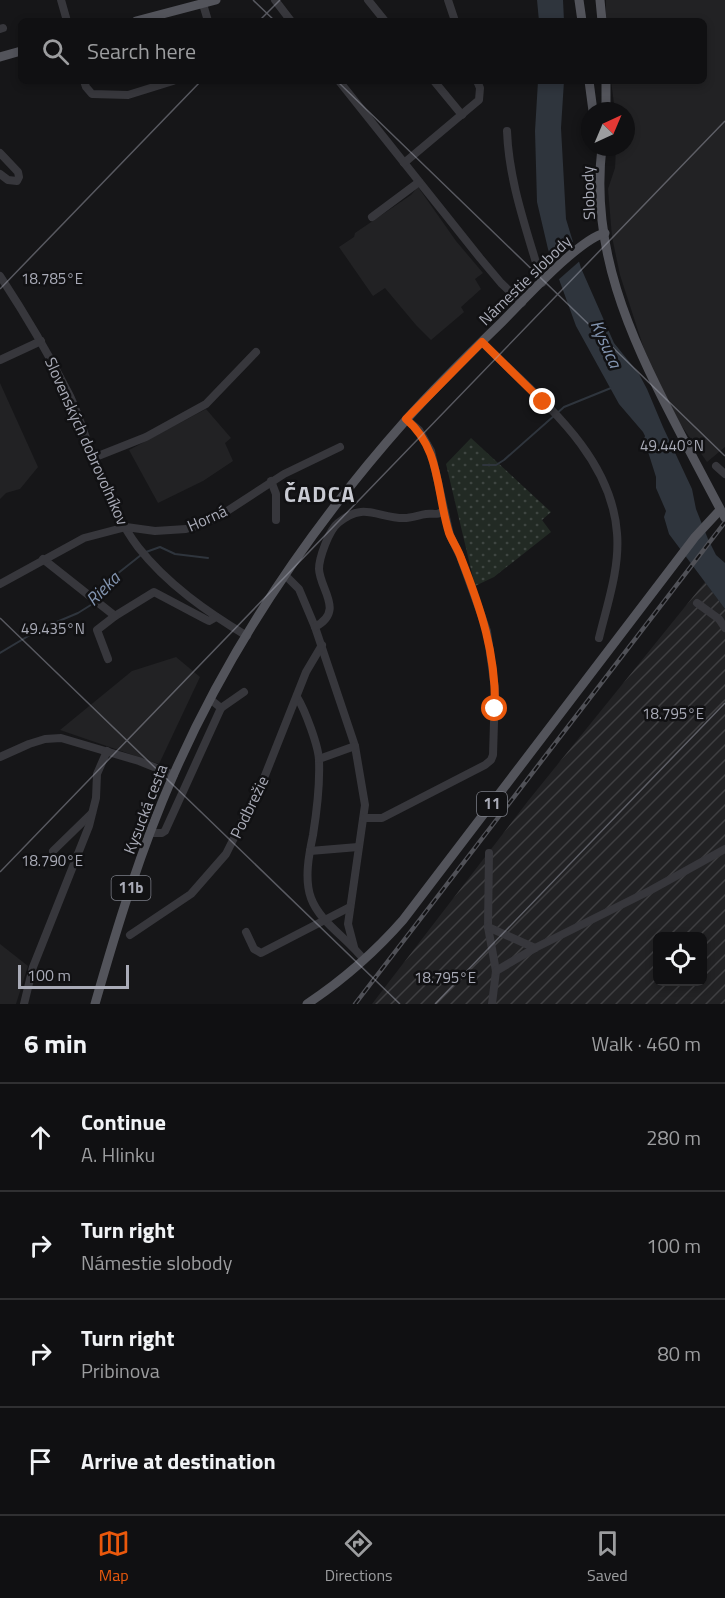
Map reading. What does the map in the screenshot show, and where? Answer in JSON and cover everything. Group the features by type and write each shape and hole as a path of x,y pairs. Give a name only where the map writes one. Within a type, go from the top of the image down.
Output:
{"main road":[{"path":"148,18 216,0"},
{"path":"579,0 582,18"},
{"path":"600,0 602,18"},
{"path":"0,57 18,52"},
{"path":"589,84 592,102"},
{"path":"606,84 606,102"},
{"name":"Slobody","path":"601,156 600,198 605,233"},
{"name":"Námestie slobody","path":"247,636 285,575 339,500 406,419 544,281 588,240 605,233"},
{"name":"11","path":"307,1004 331,988 364,960 409,912 695,537 723,514 645,364 624,315 613,279 605,233"},
{"name":"Kysucká cesta","path":"95,1004 150,833 210,699 247,636"}],"street":[{"path":"62,0 66,18"},
{"path":"275,0 289,18"},
{"path":"368,0 383,18"},
{"path":"448,0 454,18"},
{"path":"203,4 207,18"},
{"path":"85,84 92,94 128,94 163,84"},
{"path":"341,84 480,258 522,303"},
{"path":"436,84 462,116"},
{"path":"404,163 479,100 478,84"},
{"path":"507,131 508,155 525,230 544,281"},
{"path":"0,153 18,172 19,177 17,181 8,180 0,174"},
{"path":"372,217 420,182"},
{"name":"Slovenských dobrovoľníkov","path":"0,276 41,342 70,396 93,458 137,546 181,589 216,617 247,636"},
{"path":"0,360 41,342"},
{"path":"482,342 550,409 583,447 608,491 615,514 617,554 599,638"},
{"path":"93,458 146,437 206,404 256,352"},
{"path":"364,818 382,818 485,765 492,758 494,748 495,689 490,647 481,611 450,535 431,451 419,430 406,419"},
{"name":"Horná","path":"0,584 84,538 126,527 155,531 186,529 218,516 272,481 340,447"},
{"path":"716,466 725,474"},
{"path":"272,481 276,494 276,520"},
{"path":"315,627 324,621 329,611 330,600 319,571 325,544 337,523 364,510 404,518 437,514 444,510"},
{"path":"43,559 115,616"},
{"path":"285,575 299,589 315,627 355,746 364,796 364,818 348,924 354,947"},
{"path":"108,659 97,630 154,592 205,620 209,621 216,617"},
{"path":"697,603 719,618 725,628"},
{"name":"Podbrežie","path":"130,935 191,894 226,854 264,778 306,672 322,645"},
{"path":"150,833 165,831 221,708 244,692"},
{"path":"297,697 303,707 319,759 318,804 307,876 311,898 324,919 354,947 364,960"},
{"path":"210,699 221,708"},
{"path":"0,757 29,744 53,738 69,740 139,760 174,775"},
{"path":"319,759 355,746"},
{"path":"24,1004 33,967 89,826 93,812 97,774 107,751"},
{"path":"53,851 93,812"},
{"path":"310,851 358,847"},
{"path":"496,970 725,849"},
{"path":"489,853 488,927 496,970 492,1004"},
{"path":"246,932 254,949 261,953 350,907"},
{"path":"488,927 535,948"}],"shaded area":[{"path":"606,0 725,0 725,447 707,462 676,418 644,349 620,275 612,237 608,189 615,168 616,156 635,156 635,102 614,102 611,84 707,84 707,18 606,18"},
{"path":"418,187 456,241 483,273 475,279 481,289 461,307 464,312 431,340 385,288 373,296 339,247 354,237 355,233 411,195"},
{"path":"0,383 38,467 20,489 6,493 0,499"},
{"path":"206,409 231,438 225,443 233,461 203,481 158,503 129,450"},
{"path":"471,438 551,512 542,520 551,532 494,577 475,586 446,464"},
{"path":"705,582 725,609 725,1004 372,1004 528,801"},
{"path":"176,657 200,677 159,764 60,730 132,671"},
{"path":"0,944 28,966 16,1004 0,1004"}],"water":[{"path":"537,0 563,0 564,18 539,18"},
{"name":"Kysuca","path":"538,84 564,84 561,128 566,219 581,268 614,343 639,374 647,389 692,489 696,509 708,539 716,555 725,563 725,609 669,534 664,517 666,511 656,488 656,477 645,436 619,404 576,326 548,249 537,202 535,131"}],"pier":[{"path":"576,239 582,259 557,281 550,263"}],"waterway":[{"name":"Rieka","path":"483,465 496,465 504,460 564,407 611,388"},
{"name":"Rieka","path":"146,552 160,547 175,554 208,558"},
{"name":"Rieka","path":"0,653 40,629 78,613 94,603 112,578 141,555"}],"railway":[{"path":"355,1004 725,522"}],"district":[{"name":"ČADCA","path":"320,494"}],"route":[{"path":"495,709 490,647 481,611 450,535 431,451 419,430 406,419 482,342 543,402"}]}
